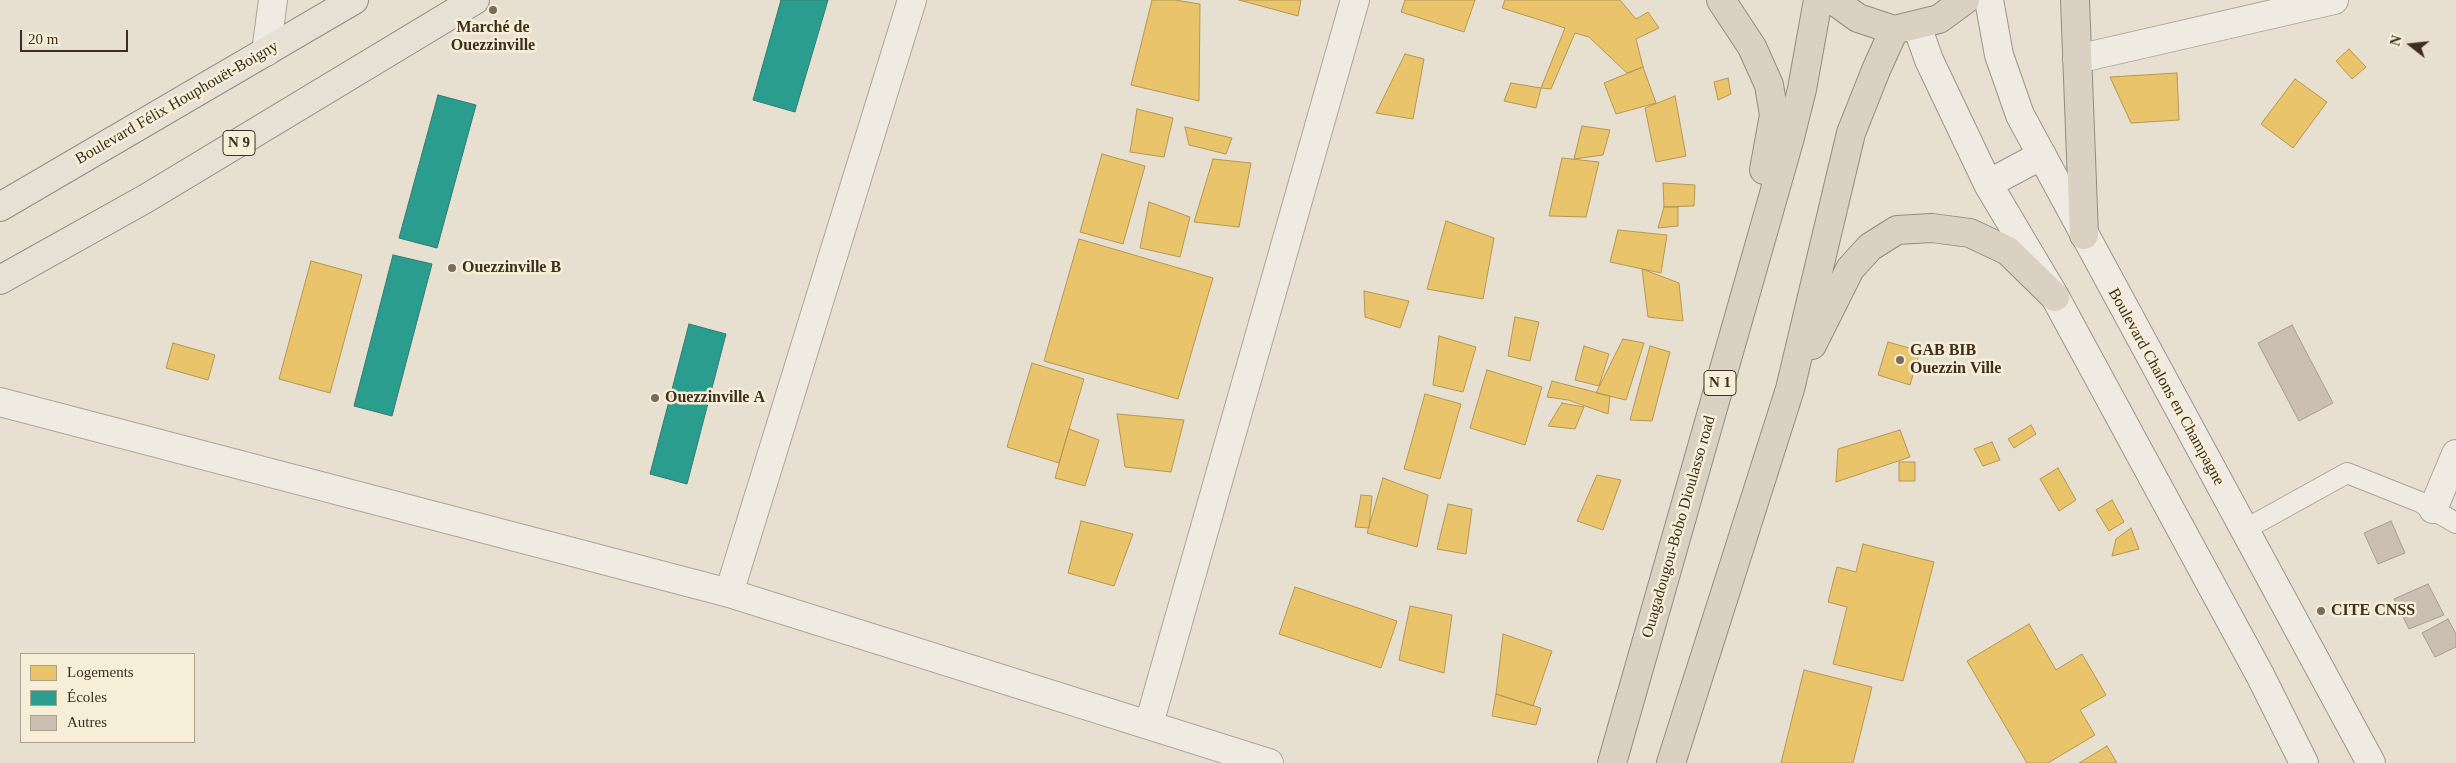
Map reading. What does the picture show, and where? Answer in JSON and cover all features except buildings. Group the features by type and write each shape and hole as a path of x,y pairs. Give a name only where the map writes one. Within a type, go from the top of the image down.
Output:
{"highway":[{"path":"1722,0 1752,47 1769,85 1774,115 1740,311"},
{"name":"Ouagadougou-Bobo Dioulasso road","path":"1612,763 1789,141 1818,0"},
{"path":"1834,0 1858,18 1906,28 1939,19 1965,0"},
{"path":"2075,0 2084,235"},
{"path":"1671,763 1790,389 1851,133 1876,70 1906,28"},
{"path":"1790,389 1850,270 1870,247 1897,230 1932,228 1970,233 2008,252 2054,297"}],"main road":[{"name":"Boulevard Félix Houphouët-Boigny","path":"0,206 354,0"},
{"name":"N 9","path":"0,280 145,199 436,10 475,0"}],"street":[{"path":"266,52 273,0"},
{"path":"729,593 912,0"},
{"path":"1149,724 1355,0"},
{"name":"Boulevard Chalons en Champagne","path":"1989,0 1999,55 2020,115 2371,763"},
{"path":"2077,59 2334,0"},
{"path":"1906,28 1929,60 1988,184 2054,297 2260,675 2304,763"},
{"path":"1988,184 2042,155"},
{"path":"0,402 729,593 1269,763"},
{"path":"2433,509 2456,454"}],"lane":[{"path":"2244,530 2347,473 2420,502 2456,523"}],"place":[{"name":"Marché de Ouezzinville","path":"493,10"},
{"name":"Ouezzinville B","path":"452,268"},
{"name":"GAB BIB Ouezzin Ville","path":"1900,360"},
{"name":"Ouezzinville A","path":"655,398"},
{"name":"CITE CNSS","path":"2321,611"}]}
